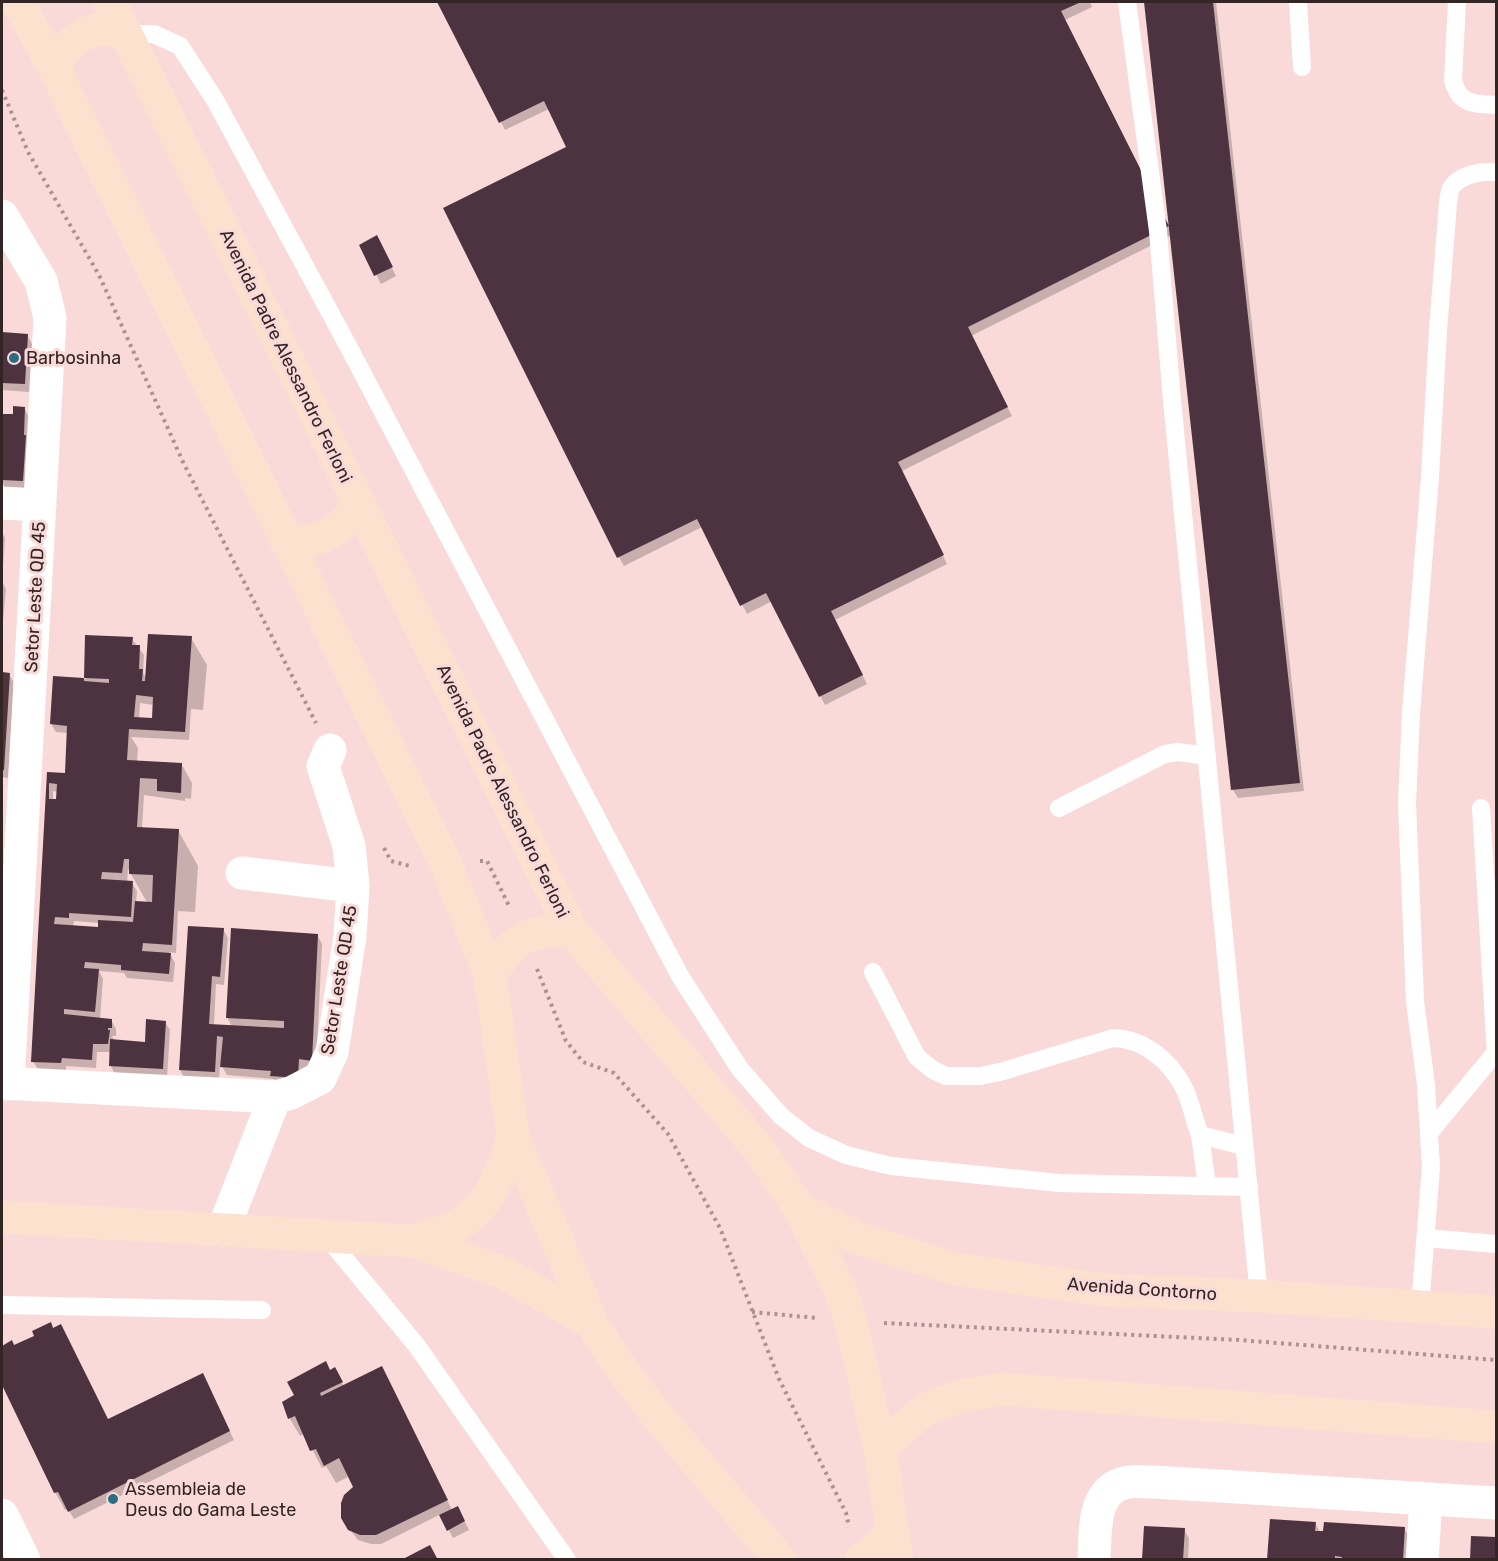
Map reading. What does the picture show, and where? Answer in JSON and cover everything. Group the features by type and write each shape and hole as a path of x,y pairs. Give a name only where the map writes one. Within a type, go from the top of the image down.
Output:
{"main road":[{"path":"18,2 52,66 445,862 490,975 513,1136 592,1323 615,1360 660,1419 780,1560"},
{"path":"52,66 67,45 84,34 103,28 114,29 117,12"},
{"name":"Avenida Padre Alessandro Ferloni","path":"117,12 572,931 758,1148 800,1209 839,1287 851,1322 880,1448 894,1546"},
{"path":"286,541 300,542 319,539 339,529 360,504"},
{"path":"490,975 507,950 524,938 546,930 572,931"},
{"path":"413,1241 458,1225 477,1210 492,1190 504,1167 513,1136"},
{"name":"Avenida Contorno","path":"800,1209 860,1239 955,1269 1103,1290 1258,1296 1497,1312"},
{"path":"2,1217 413,1241 504,1273 592,1323"},
{"path":"880,1448 924,1410 961,1396 1002,1389 1497,1427"},
{"path":"861,1560 875,1549 894,1546"}],"street":[{"name":"Setor Leste QD 45","path":"2,216 41,280 50,318 50,353 5,1084 275,1097 291,1093 320,1078 332,1052 350,936 353,886 349,846 323,766 330,750"},
{"path":"2,503 40,505"},
{"path":"242,873 353,886"},
{"path":"223,1230 275,1097"},
{"path":"1095,1560 1098,1509 1104,1496 1113,1487 1129,1482 1497,1503"},
{"path":"1422,1560 1426,1500"},
{"path":"2,1515 24,1560"}],"lane":[{"path":"1127,2 1158,231 1172,400 1258,1296"},
{"path":"1298,2 1302,67"},
{"path":"1457,2 1453,80 1455,89 1463,99 1477,104 1497,105"},
{"path":"117,12 180,46 215,100 680,976 740,1069 781,1116 808,1138 846,1155 891,1166 1059,1184 1248,1187"},
{"path":"1420,1306 1431,1167 1426,1085 1415,1001 1407,803 1411,713 1430,477 1445,229 1451,189 1469,175 1497,172"},
{"path":"1059,808 1165,754 1178,752 1207,756"},
{"path":"1429,1133 1496,1053 1481,808"},
{"path":"873,972 917,1057 933,1070 946,1076 980,1076 1000,1072 1113,1038 1128,1039 1159,1054 1184,1087 1200,1135 1208,1186"},
{"path":"1200,1135 1244,1146"},
{"path":"326,1236 417,1346 567,1560"},
{"path":"1425,1238 1497,1244"},
{"path":"2,1305 262,1310"}],"path":[{"path":"752,1312 851,1322 1239,1340 1497,1360"}],"building":[{"path":"437,2 1081,2 1061,11 1169,226 968,327 1008,407 898,462 944,555 831,611 863,675 819,697 766,593 740,606 697,519 617,558 443,208 566,147 544,101 499,123"},
{"path":"1144,2 1213,2 1300,783 1231,790"},
{"path":"377,235 393,267 374,276 359,245"},
{"name":"Barbosinha","path":"2,332 28,334 25,384 2,383"},
{"path":"13,406 25,407 23,481 2,480 2,414 13,414"},
{"path":"148,634 192,636 185,732 129,729 127,760 182,763 181,793 157,791 157,779 140,778 137,827 179,829 172,945 143,943 142,951 171,953 169,974 121,970 121,965 85,962 84,968 99,969 95,1012 64,1009 64,1014 112,1019 112,1028 108,1028 110,1030 108,1044 93,1044 92,1060 62,1058 61,1063 31,1062 47,772 65,773 67,726 50,724 53,676 84,678 85,635 133,637 132,645 140,645 139,669 143,669 142,681 145,681","holes":["84,678 109,679 109,683 84,681","136,695 153,697 152,718 134,717","49,783 57,784 56,799 49,799","124,859 129,859 129,874 153,875 152,902 135,901 133,922 98,920 98,927 54,924 55,917 69,918 69,913 131,917 133,881 101,879 102,872 122,873"]},
{"path":"2,672 10,673 4,770 2,770"},
{"path":"188,926 224,928 220,977 212,976 209,1024 284,1028 284,1021 226,1018 231,928 318,934 312,1061 299,1059 298,1078 270,1076 271,1071 220,1067 223,1037 217,1036 215,1072 179,1070"},
{"path":"146,1019 166,1021 163,1069 109,1066 110,1039 145,1042"},
{"path":"51,1322 53,1328 61,1324 108,1419 203,1373 230,1431 68,1512 58,1492 54,1493 2,1385 2,1346 12,1340 14,1345 34,1336 32,1331"},
{"path":"326,1361 330,1370 335,1367 343,1382 320,1393 321,1396 382,1366 448,1500 376,1535 360,1535 348,1530 341,1518 341,1503 344,1495 353,1487 339,1458 324,1466 316,1449 310,1451 295,1416 288,1419 282,1402 294,1395 287,1382"},
{"path":"458,1506 465,1521 447,1531 439,1515"},
{"path":"1270,1519 1316,1522 1315,1531 1323,1531 1324,1522 1405,1527 1403,1560 1342,1560 1342,1557 1335,1556 1335,1560 1267,1560"},
{"path":"1144,1526 1185,1528 1183,1560 1142,1560"},
{"path":"1471,1536 1496,1537 1496,1560 1470,1560"},
{"path":"430,1545 438,1560 401,1560"}],"place":[{"name":"Barbosinha","path":"14,358"},
{"name":"Assembleia de Deus do Gama Leste","path":"113,1499"}]}
